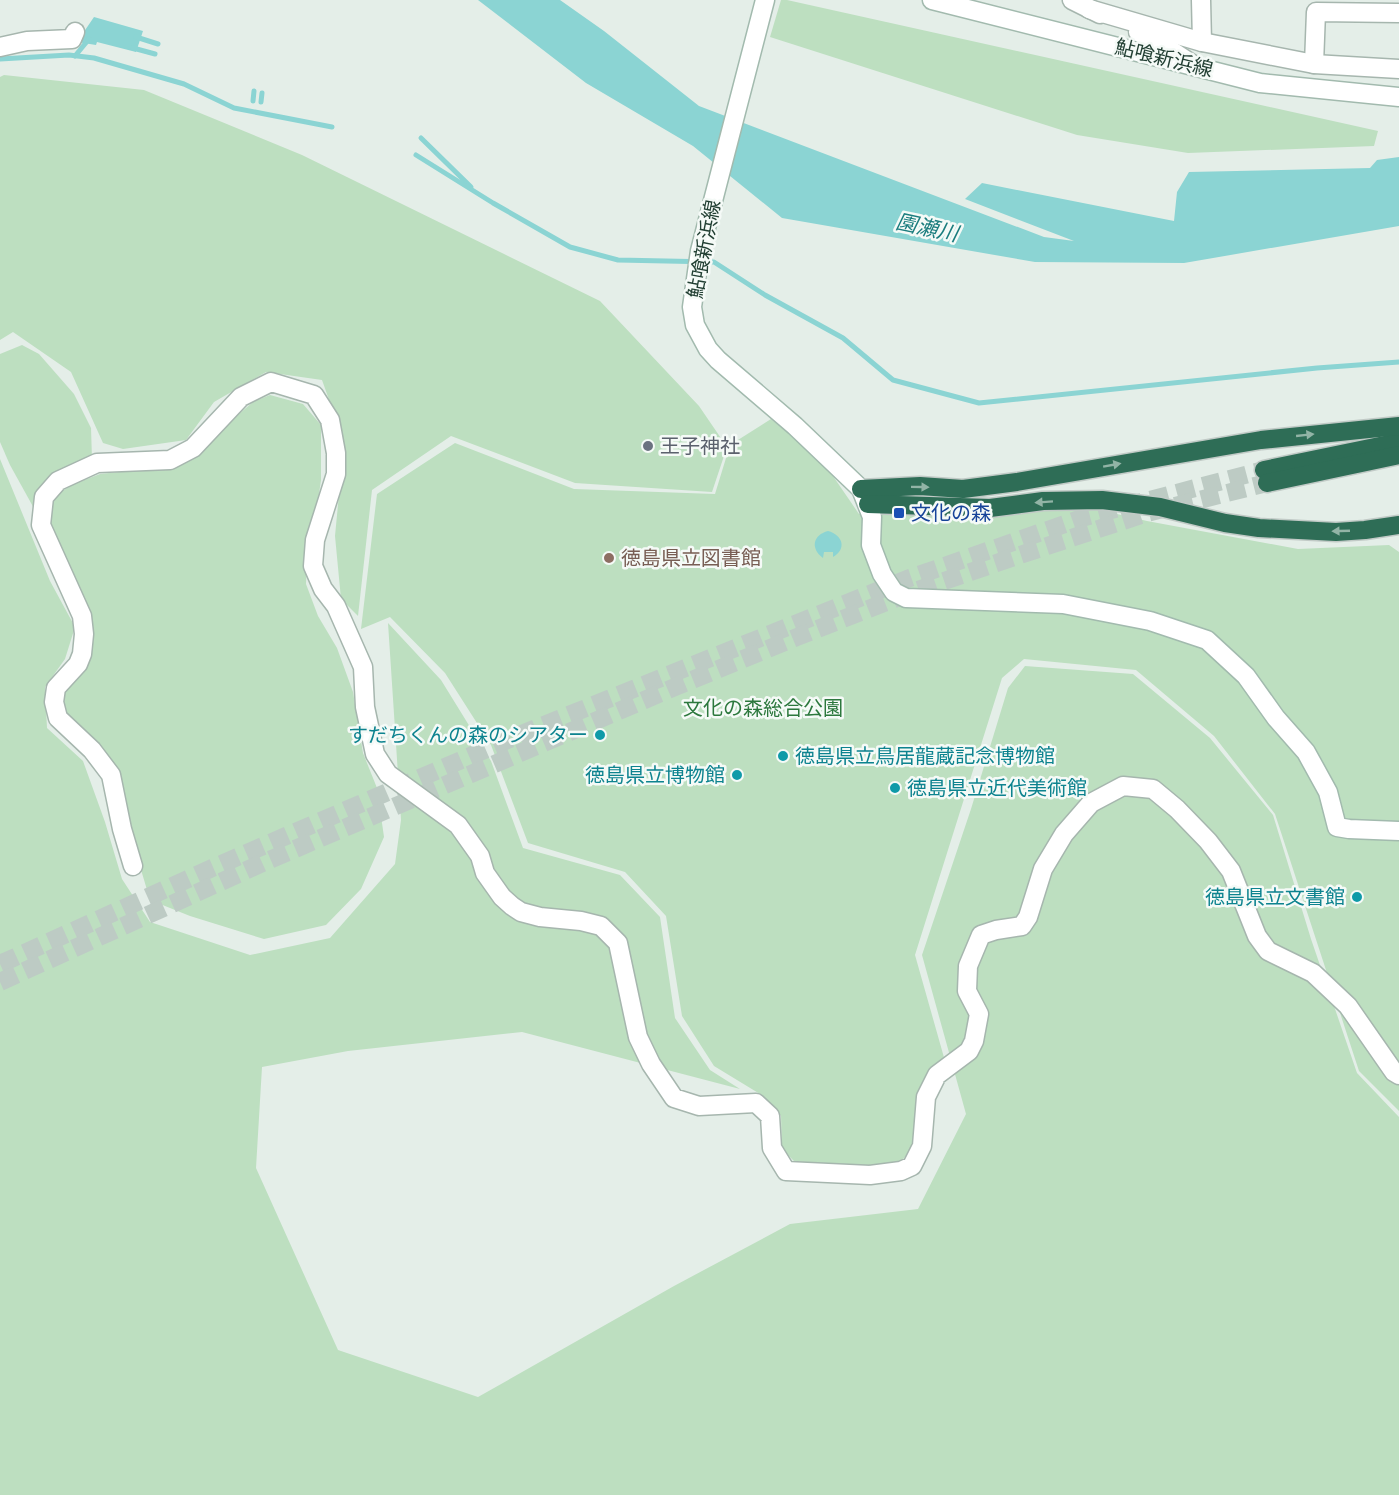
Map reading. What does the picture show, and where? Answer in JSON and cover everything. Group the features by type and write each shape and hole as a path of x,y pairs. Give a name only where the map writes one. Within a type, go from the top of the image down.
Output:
{"highway":[{"path":"864,496 920,486 963,489 1017,482 1261,440 1399,426"},
{"path":"1399,442 1266,477 1399,455"},
{"path":"864,496 990,508 1043,501 1121,501 1160,507 1225,523 1268,529 1336,532 1399,525"}],"street":[{"name":"鮎喰新浜線","path":"765,0 700,251 693,299 695,325 708,349 795,426 864,496"},
{"name":"鮎喰新浜線","path":"932,0 1260,83 1399,97"},
{"path":"1072,0 1157,41 1194,66"},
{"path":"1201,0 1202,42"},
{"path":"1089,9 1202,42 1314,63 1399,69"},
{"path":"1314,63 1316,12 1399,13"},
{"path":"0,47 27,41 72,39 75,32"},
{"path":"133,866 122,829 111,775 92,750 58,718 54,702 56,688 78,664 82,654 84,634 82,616 41,525 44,497 58,481 97,464 170,460 193,448 241,397 271,382 314,395 330,420 336,453 336,474 315,540 313,566 323,589 336,606 363,667 365,707 375,754 388,774 458,825 480,856 485,873 502,897 512,906 521,912 602,926 618,943 638,1037 651,1064 674,1098 699,1106 756,1103 770,1116 772,1148 786,1171 870,1175 902,1171 912,1166 922,1146 926,1097 936,1075 969,1051 974,1041 979,1014 967,991 968,966 981,935 1022,926 1030,911 1043,869 1064,834 1091,803 1123,786 1153,789 1208,841 1231,871 1257,936 1268,951 1313,973 1348,1006 1394,1072 1399,1075"},
{"path":"864,496 872,517 871,545 882,574 894,592 906,598 1063,604 1150,621 1207,640 1246,676 1276,718 1306,752 1328,792 1337,827 1399,831"}],"green space":[{"path":"781,0 1378,131 1374,146 1188,153 1077,135 770,37"},
{"path":"4,75 144,90 302,155 600,301 699,406 727,447 712,492 575,483 451,436 372,490 358,616 341,599 335,536 344,442 322,380 266,372 214,402 186,440 123,449 103,443 71,372 13,332 0,340 0,77"},
{"path":"22,345 39,354 74,394 91,428 92,459 36,512 0,442 0,354"},
{"path":"270,395 303,404 321,425 321,480 307,558 306,584 318,616 337,648 353,692 363,753 377,788 384,837 361,889 326,925 264,939 190,916 150,900 117,774 63,717 60,701 68,683 83,668 92,648 88,610 46,523 52,497 74,484 100,474 177,466 206,448 226,425 253,402"},
{"name":"文化の森総合公園","path":"771,419 824,463 859,514 885,512 1014,513 1087,507 1147,521 1298,549 1389,545 1399,552 1399,1111 1359,1071 1275,814 1214,736 1136,670 1024,659 1002,678 915,955 945,1061 913,1147 900,1163 857,1168 797,1164 782,1149 781,1116 760,1094 714,1066 682,1016 666,916 625,872 528,843 491,745 445,673 390,617 361,629 377,494 455,443 574,489 715,494 730,445"},
{"path":"0,459 50,581 75,627 65,659 45,687 47,728 83,761 122,879 150,922 250,955 330,938 395,864 401,820 388,623 441,680 491,761 523,848 620,875 660,917 675,1018 710,1070 740,1089 522,1032 348,1051 262,1067 256,1168 338,1350 478,1397 674,1286 790,1224 918,1209 966,1114 922,955 971,809 1008,688 1025,666 1133,674 1210,738 1273,815 1311,939 1357,1073 1399,1117 1399,1495 0,1495"}],"water":[{"name":"園瀬川","path":"478,0 560,0 604,31 699,106 1044,237 1074,241 965,199 982,183 1174,221 1177,192 1189,172 1370,168 1377,160 1399,157 1399,226 1184,263 1035,262 782,218 693,146 586,83"},
{"path":"94,17 143,31 136,52 97,42 96,45 77,42"},
{"path":"828,531 840,539 842,546 833,557 833,552 824,552 823,558 816,550 815,542 819,536"}],"waterway":[{"path":"136,37 158,44"},
{"path":"75,56 89,39"},
{"path":"133,48 155,54"},
{"path":"0,59 69,55 94,58 184,84 234,108 332,127"},
{"path":"253,101 254,91"},
{"path":"261,102 262,93"},
{"path":"421,138 471,187"},
{"path":"416,155 570,247 618,260 714,262 765,295 843,338 893,380 979,403 1317,368 1399,362"}],"tunnel":[{"path":"0,964 210,869 519,735 907,579 1085,517 1264,470"},
{"path":"0,982 267,861 797,637 912,592 1147,513 1267,483"}],"place":[{"name":"王子神社","path":"648,446"},
{"name":"文化の森","path":"899,513"},
{"name":"徳島県立図書館","path":"609,558"},
{"name":"すだちくんの森のシアター","path":"600,735"},
{"name":"徳島県立鳥居龍蔵記念博物館","path":"783,756"},
{"name":"徳島県立博物館","path":"737,775"},
{"name":"徳島県立近代美術館","path":"895,788"},
{"name":"徳島県立文書館","path":"1357,897"}]}
